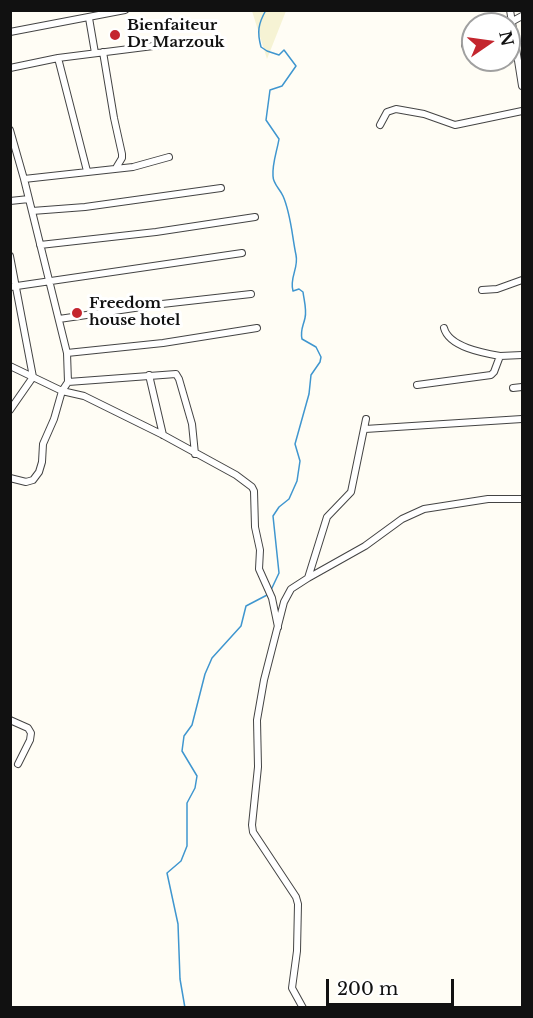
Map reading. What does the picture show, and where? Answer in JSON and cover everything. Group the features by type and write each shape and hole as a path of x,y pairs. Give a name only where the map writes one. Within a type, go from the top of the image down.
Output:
{"street":[{"path":"10,32 125,10"},
{"path":"88,18 95,53"},
{"path":"10,68 57,58 177,43"},
{"path":"103,52 122,154 116,168"},
{"path":"57,58 87,171"},
{"path":"380,125 387,112 396,108 424,114 455,125 522,111"},
{"path":"10,130 67,353 68,382 62,391 54,419 43,444 39,472 33,480 26,482 10,478"},
{"path":"24,179 133,167 169,157"},
{"path":"32,211 85,207 221,188"},
{"path":"10,201 29,199"},
{"path":"40,245 156,232 255,217"},
{"path":"14,287 242,253"},
{"path":"10,256 14,287 33,377 10,410"},
{"path":"482,290 497,289 522,280"},
{"path":"59,319 251,294"},
{"path":"67,353 163,343 257,328"},
{"path":"444,328 448,337 472,350 500,356 522,354"},
{"path":"417,385 491,375 500,356"},
{"path":"10,366 62,391 84,396 164,435 236,475 252,487 255,527 260,550 259,569 272,598 278,627"},
{"path":"68,382 174,373 178,375 192,424 195,454"},
{"path":"149,375 164,435"},
{"path":"513,387 522,387"},
{"path":"308,578 327,517 351,492 366,419"},
{"path":"365,429 522,419"},
{"path":"303,1008 292,988 297,944 298,904 296,897 253,832 252,825 258,766 257,720 264,680 284,602 291,589 365,546 402,519 424,509 489,499 522,499"},
{"path":"10,720 28,728 30,733 30,740 18,764"}],"shaded area":[{"path":"252,11 286,11 267,59"}],"waterway":[{"path":"266,10 259,28 261,47 279,55 284,50 296,66 282,86 270,90 266,120 279,139 273,179 286,203 291,225 297,260 292,286 293,291 299,289 303,292 306,312 302,339 316,347 321,357 311,375 309,394 295,444 300,461 297,481 289,499 273,516 279,573 271,590"},
{"path":"185,1008 180,979 178,924 167,873 181,861 187,846 187,803 195,788 197,776 182,751 184,736 192,725 205,674 212,658 241,626 246,606 269,594"}],"place":[{"name":"Bienfaiteur Dr Marzouk","path":"115,35"},
{"name":"Freedom house hotel","path":"77,313"}]}
